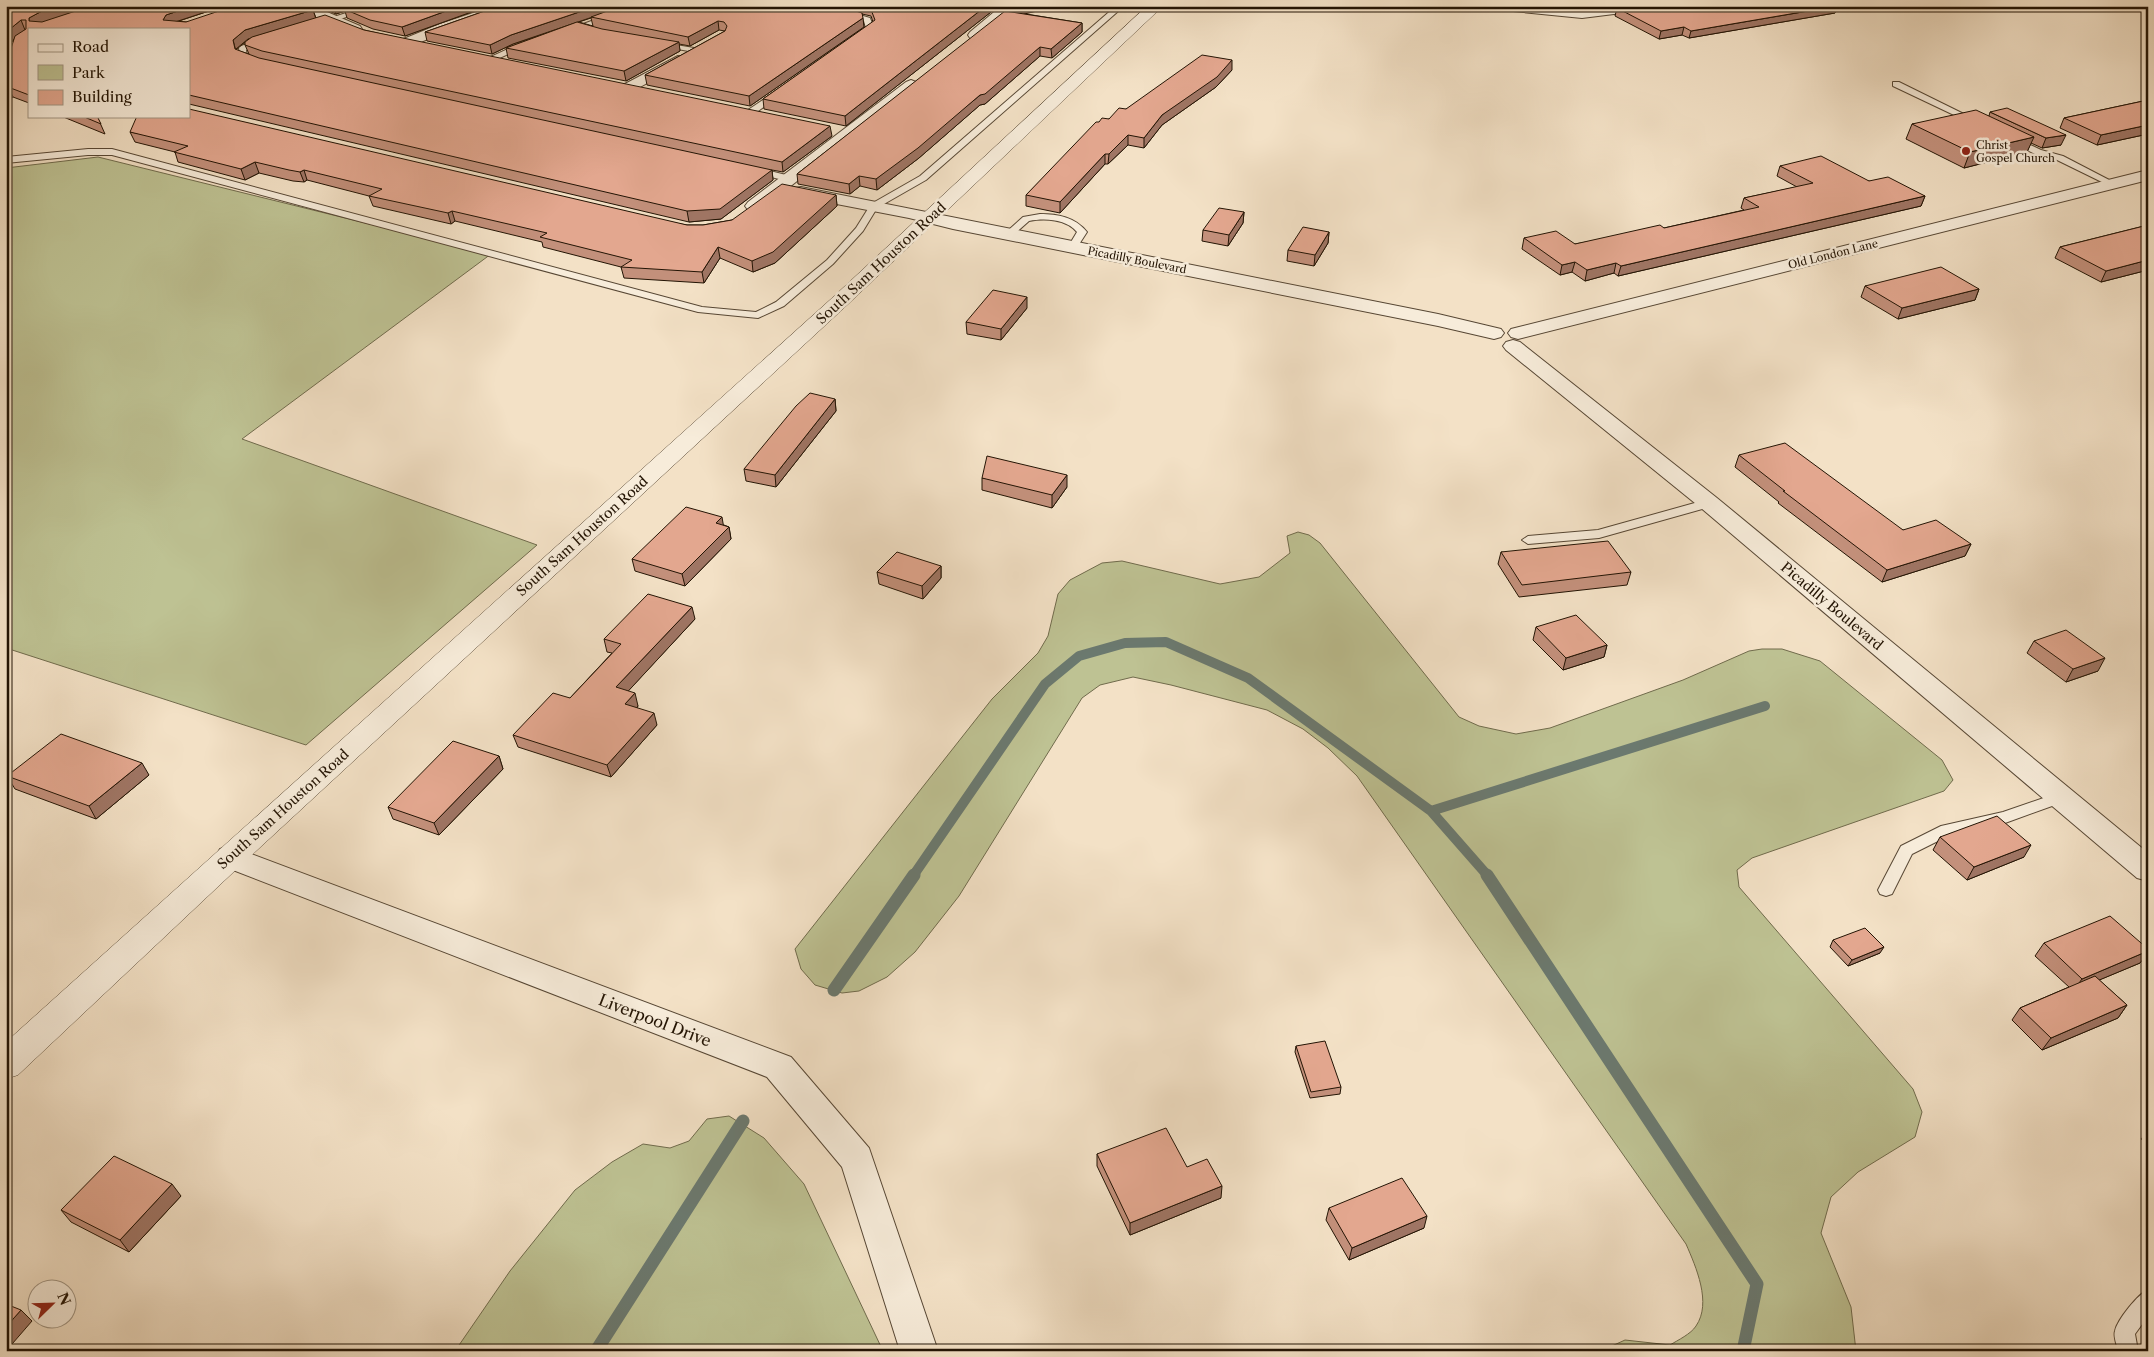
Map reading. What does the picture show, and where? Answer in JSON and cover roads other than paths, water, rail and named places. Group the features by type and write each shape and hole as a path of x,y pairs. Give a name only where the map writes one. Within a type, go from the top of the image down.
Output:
{"street":[{"path":"301,6 367,34"},
{"path":"406,43 445,27 509,6"},
{"name":"South Sam Houston Road","path":"6,1064 230,857 831,310 1156,6"},
{"path":"1503,6 1582,14 1646,6"},
{"path":"962,45 1000,16 1002,13 1000,8"},
{"path":"391,40 434,49"},
{"path":"628,88 711,40"},
{"path":"470,56 516,66"},
{"path":"742,214 786,183 924,74"},
{"path":"610,84 647,92"},
{"path":"732,108 769,116"},
{"path":"831,129 849,132"},
{"name":"Old London Lane","path":"1508,337 2148,175"},
{"name":"Picadilly Boulevard","path":"786,183 928,219 1438,320 1508,337 2148,870"},
{"name":"Liverpool Drive","path":"230,857 779,1068 857,1159 919,1351"}],"lane":[{"path":"314,25 377,6"},
{"path":"563,33 640,6"},
{"path":"821,6 867,20 870,29 848,45"},
{"path":"6,160 88,152 112,152 702,310 758,315 780,304 830,262 860,229 874,206 923,178 1121,6"},
{"path":"579,27 596,32"},
{"path":"263,64 243,57 242,49 252,43 270,38"},
{"path":"488,60 536,42"},
{"path":"648,42 694,50"},
{"path":"1896,84 1985,126"},
{"path":"751,112 783,90"},
{"path":"2003,135 2038,152 2060,158 2111,183"},
{"path":"744,168 786,183"},
{"path":"1528,540 1599,534 1709,503"},
{"path":"1886,890 1906,850 1946,830 2004,817 2061,797"},
{"path":"2128,1351 2124,1332 2148,1299"}],"waterway":[{"path":"913,876 1045,684 1079,656 1125,643 1166,642 1248,678 1431,811"},
{"path":"1431,811 1765,706"},
{"path":"1431,811 1488,876"},
{"path":"834,990 914,875"},
{"path":"1487,875 1757,1284 1743,1351"},
{"path":"596,1351 743,1121"}],"place":[{"name":"Christ Gospel Church","path":"1966,151"}]}
